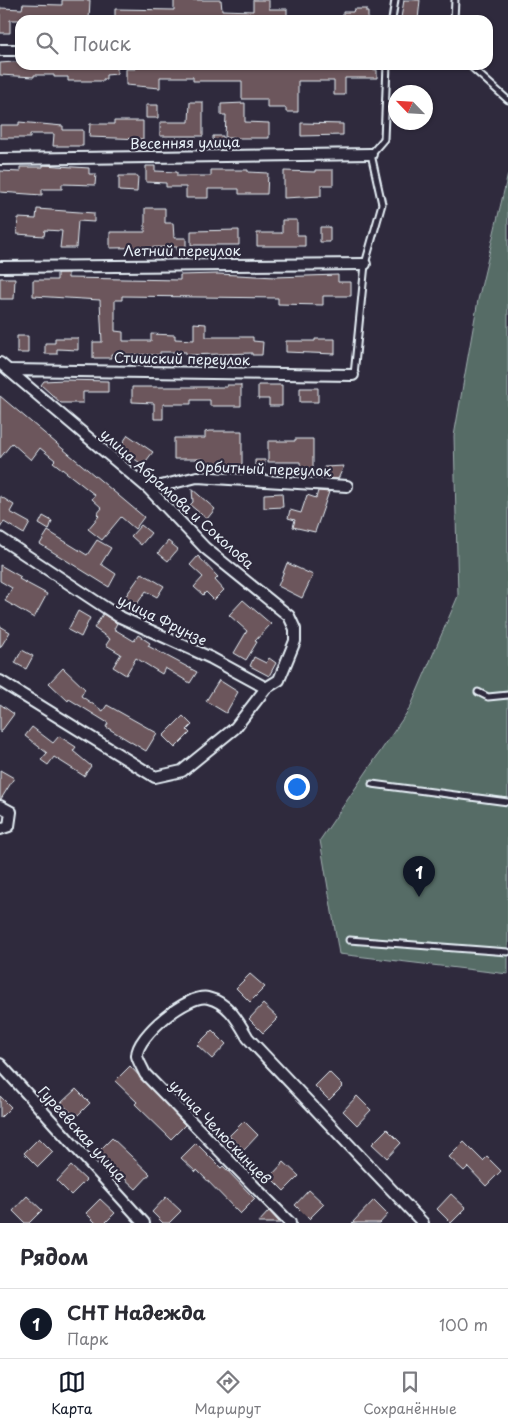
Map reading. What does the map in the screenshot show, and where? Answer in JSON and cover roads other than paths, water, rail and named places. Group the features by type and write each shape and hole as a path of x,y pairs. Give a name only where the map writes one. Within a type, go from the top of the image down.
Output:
{"street":[{"path":"0,50 15,50"},
{"name":"Весенняя улица","path":"0,160 371,154"},
{"name":"Летний переулок","path":"0,267 365,264"},
{"name":"улица Абрамова и Соколова","path":"0,363 149,489 205,548 290,616 295,629 295,641 280,680 266,688"},
{"name":"Стишский переулок","path":"10,370 354,375"},
{"name":"Орбитный переулок","path":"149,489 197,477 347,486"},
{"name":"улица Фрунзе","path":"0,538 118,616 211,658 266,688"},
{"path":"0,681 155,777 182,771 235,728 266,688"},
{"path":"0,806 11,812 10,826 0,829"},
{"name":"улица Челюскинцев","path":"290,1223 144,1074 137,1056 142,1039 167,1016 191,1001 207,998 230,1009 248,1038 423,1223"},
{"name":"Гуреевская улица","path":"0,1064 144,1223"}],"lane":[{"path":"393,15 395,0"},
{"path":"454,15 455,0"},
{"path":"354,375 365,264 382,204 371,154 384,139 387,70"},
{"path":"475,70 508,100"},
{"path":"478,692 488,697 508,695"},
{"path":"372,784 508,802"},
{"path":"349,940 508,952"}],"place":[{"name":"СНТ Надежда","path":"419,897"}]}
